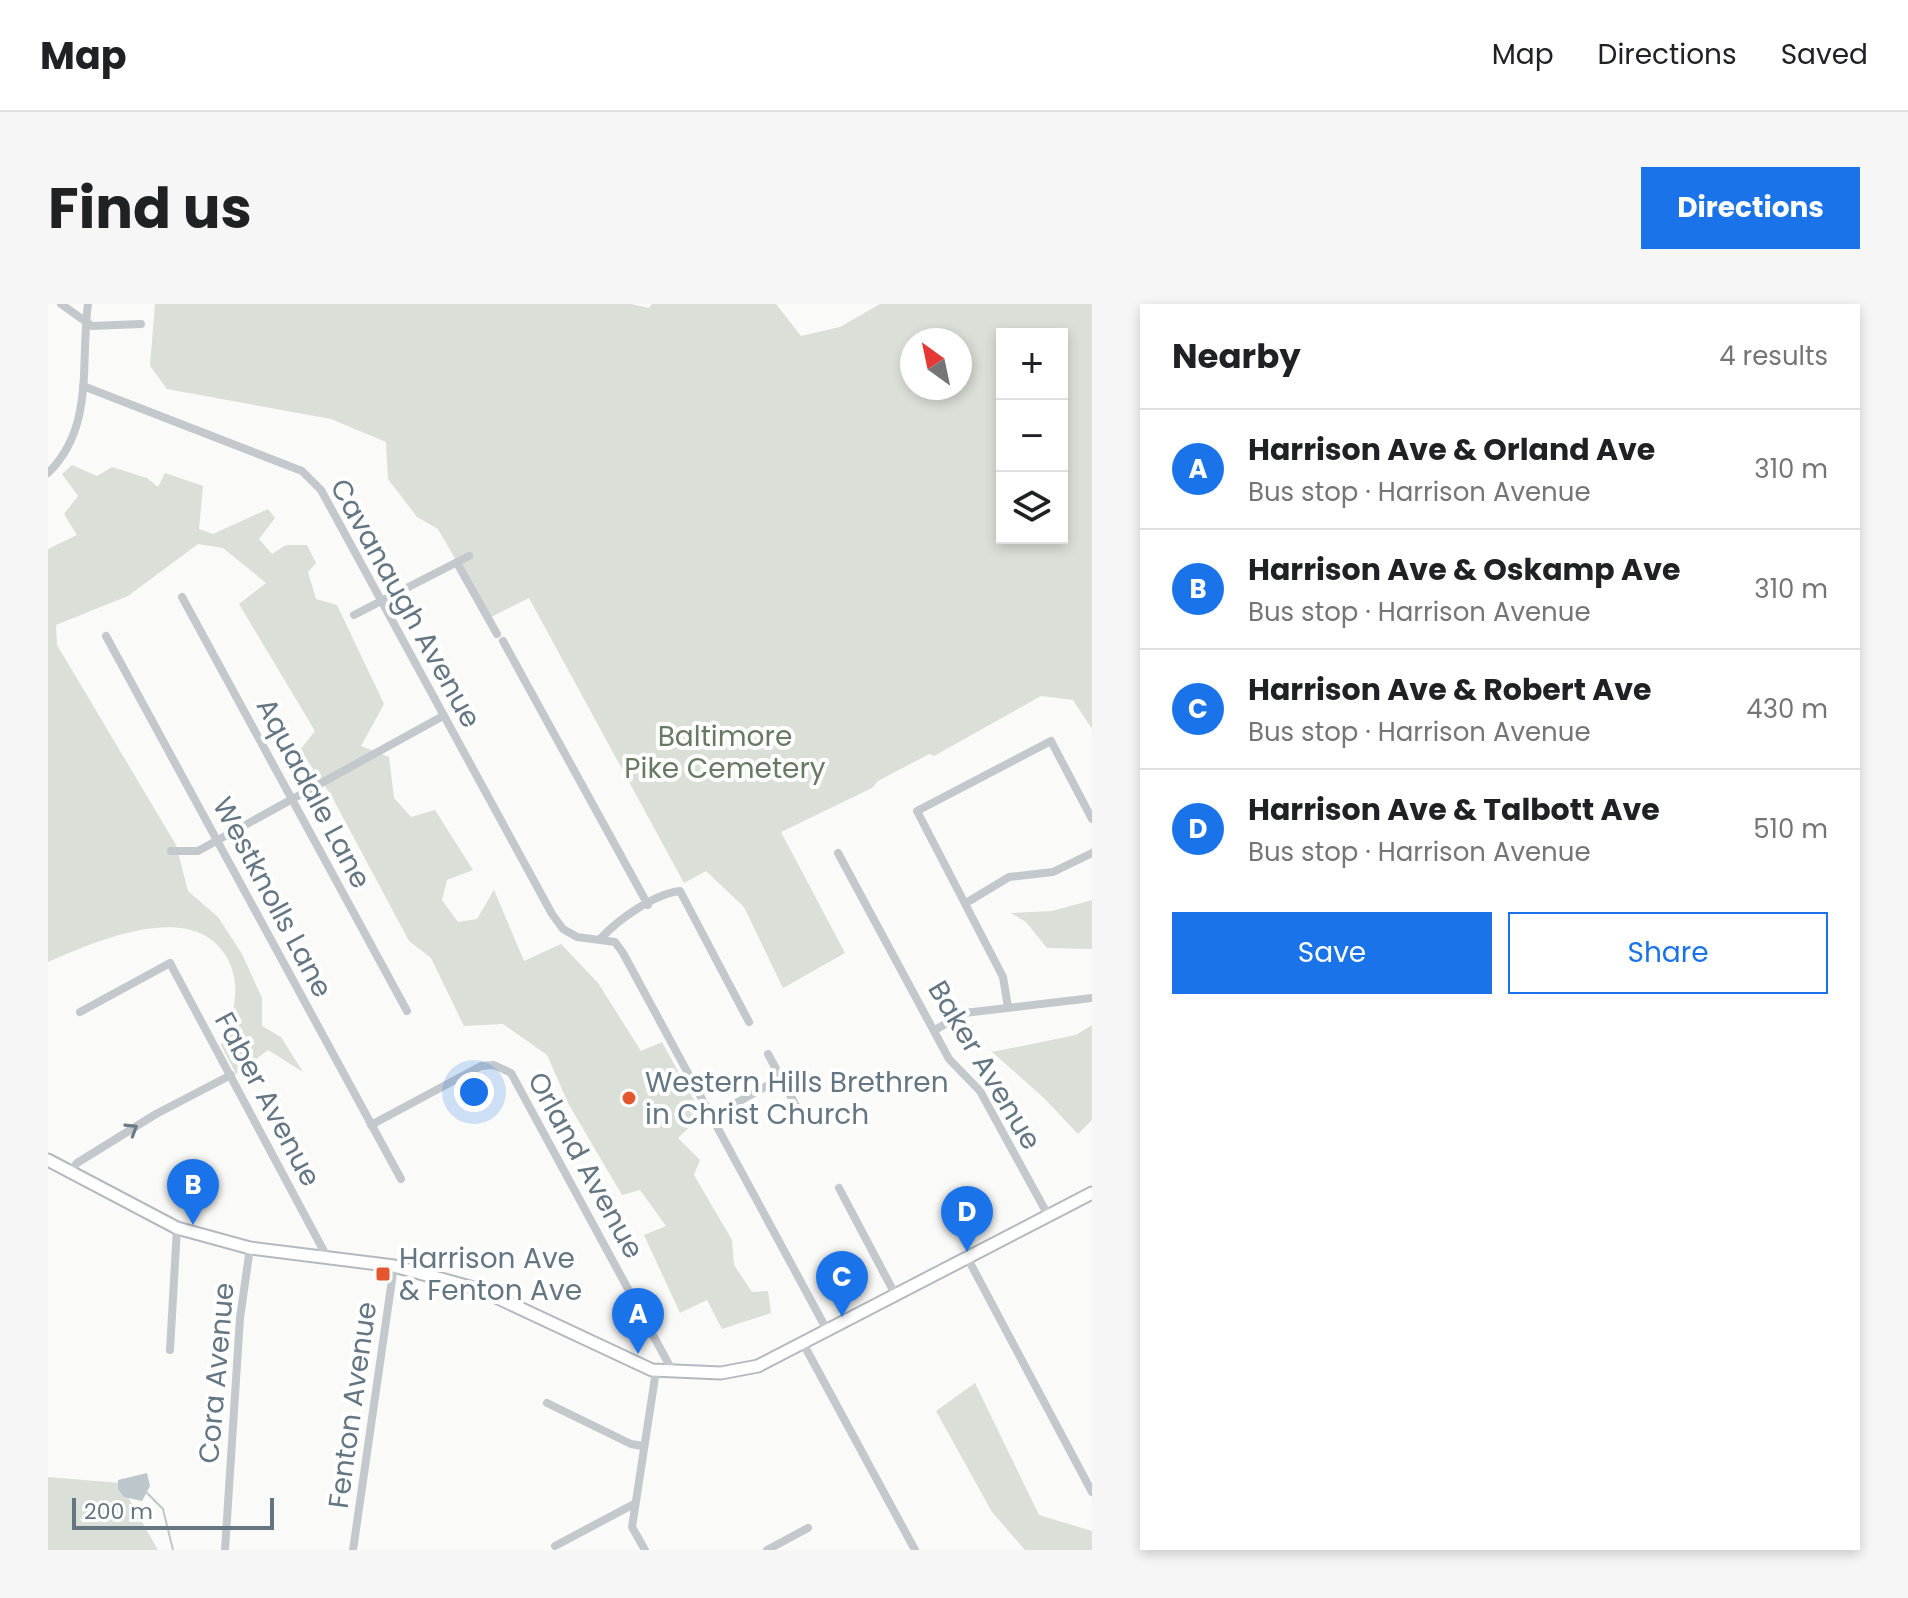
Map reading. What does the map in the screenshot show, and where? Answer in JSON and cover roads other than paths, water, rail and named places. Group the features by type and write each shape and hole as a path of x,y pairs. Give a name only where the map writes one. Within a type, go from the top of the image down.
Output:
{"main road":[{"path":"48,1160 177,1228 250,1248 394,1266 496,1296 656,1371 674,1373 746,1370 804,1345 1091,1195"}],"street":[{"path":"61,304 85,324 97,327 141,324"},
{"path":"48,473 64,455 76,433 83,386 88,304"},
{"name":"Cavanaugh Avenue","path":"83,386 302,471 321,490 557,922 577,937 601,938"},
{"path":"354,615 469,556"},
{"path":"457,563 648,905"},
{"name":"Aquadale Lane","path":"182,597 407,1011"},
{"name":"Westknolls Lane","path":"106,636 401,1179"},
{"path":"171,851 192,853 217,841 443,716"},
{"path":"1008,1007 1003,977 917,811 1051,741 1092,819"},
{"name":"Baker Avenue","path":"838,853 949,1059 980,1091 1049,1217"},
{"path":"966,903 1009,877 1053,872 1092,853"},
{"path":"749,1022 680,891 669,892 612,926 601,938 615,942 623,953 828,1332"},
{"name":"Faber Avenue","path":"80,1012 170,963 327,1257"},
{"path":"935,1030 964,1013 1092,998"},
{"path":"768,1054 802,1117"},
{"name":"Orland Avenue","path":"371,1125 481,1066 500,1066 511,1073 674,1373"},
{"path":"69,1173 77,1163 156,1114 231,1075"},
{"path":"713,1116 781,1078"},
{"path":"839,1188 896,1296"},
{"path":"170,1350 177,1228"},
{"name":"Cora Avenue","path":"225,1550 240,1318 250,1248"},
{"path":"968,1259 1092,1492"},
{"name":"Fenton Avenue","path":"353,1550 394,1266"},
{"path":"804,1345 915,1550"},
{"path":"645,1550 632,1527 656,1371"},
{"path":"547,1403 631,1444 643,1446"},
{"path":"555,1546 634,1504"},
{"path":"767,1550 808,1528"}],"waterway":[{"path":"146,1492 163,1509 173,1550"}],"place":[{"name":"Western Hills Brethren in Christ Church","path":"629,1098"},
{"name":"Harrison Ave & Oskamp Ave","path":"193,1225"},
{"name":"Harrison Ave & Talbott Ave","path":"967,1252"},
{"name":"Harrison Ave & Fenton Ave","path":"383,1274"},
{"name":"Harrison Ave & Robert Ave","path":"842,1317"},
{"name":"Harrison Ave & Orland Ave","path":"638,1354"}],"park label":[{"name":"Baltimore Pike Cemetery","path":"725,752"}]}
